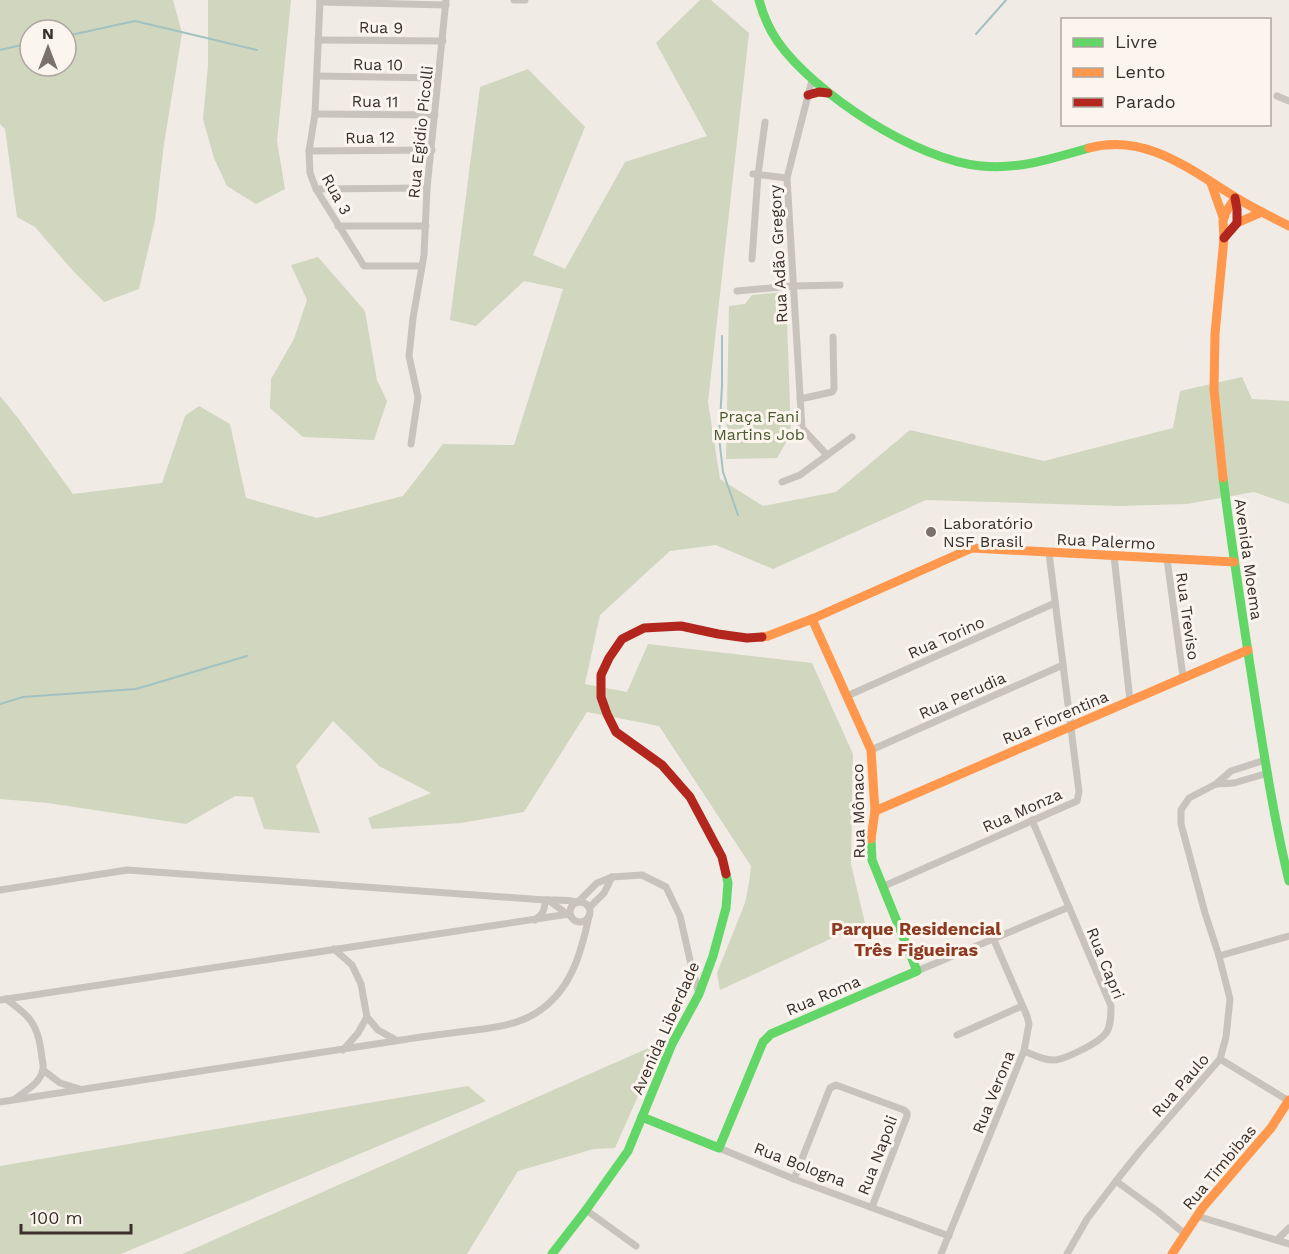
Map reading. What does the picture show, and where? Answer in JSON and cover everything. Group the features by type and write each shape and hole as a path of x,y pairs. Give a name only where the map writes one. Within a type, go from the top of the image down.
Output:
{"main road":[{"path":"759,0 765,20 776,40 812,80 886,131 909,144 943,158 971,165 1000,167 1030,165 1094,147 1120,143 1145,148 1175,160 1235,198 1289,226"},
{"path":"808,95 819,92 830,94"},
{"name":"Avenida Moema","path":"1211,182 1223,217 1224,238 1215,334 1214,388 1222,477 1265,760 1285,852 1289,882"},
{"path":"1223,217 1235,198"},
{"path":"1235,198 1237,224"},
{"path":"1224,238 1237,224 1262,212"},
{"name":"Rua Palermo","path":"812,619 972,548 1234,562"},
{"name":"Rua Mônaco","path":"812,619 871,750 875,811 871,839 872,860 916,971"},
{"name":"Avenida Liberdade","path":"552,1254 628,1151 672,1044 699,994 713,956 726,908 728,883 722,857 690,797 662,765 616,732 601,697 602,675 609,658 622,639 645,628 681,626 747,638 768,636 812,619"},
{"name":"Rua Fiorentina","path":"875,811 1248,650"},
{"name":"Rua Roma","path":"720,1148 765,1038 916,971"},
{"name":"Rua Timbibas","path":"1172,1254 1203,1207 1288,1105"},
{"name":"Rua Bologna","path":"642,1117 720,1148"}],"street":[{"path":"514,0 525,0"},
{"path":"320,1 446,2"},
{"name":"Rua 3","path":"320,1 315,114 309,151 310,173 316,189 364,266 421,266"},
{"name":"Rua Egidio Picolli","path":"411,444 418,397 409,356 424,255 427,188 446,2"},
{"name":"Rua 9","path":"318,39 443,41"},
{"name":"Rua 10","path":"317,76 438,78"},
{"name":"Rua Adão Gregory","path":"812,80 787,178 802,428 827,456"},
{"path":"1277,96 1289,101"},
{"name":"Rua 11","path":"315,114 435,116"},
{"path":"752,259 755,175 765,122"},
{"name":"Rua 12","path":"309,151 432,150"},
{"path":"755,175 787,178"},
{"path":"316,189 427,188"},
{"path":"338,226 426,226"},
{"path":"738,291 840,285"},
{"path":"800,399 832,392 834,389 833,337"},
{"path":"782,482 801,475 852,437"},
{"name":"Rua Monza","path":"882,887 1077,801 1079,797 1049,553"},
{"path":"1114,556 1130,701"},
{"name":"Rua Treviso","path":"1167,559 1183,677"},
{"name":"Rua Torino","path":"847,696 1055,603"},
{"name":"Rua Perudia","path":"871,750 1063,665"},
{"name":"Rua Paulo","path":"1067,1254 1087,1219 1116,1181 1220,1059 1226,1037 1230,999 1181,824 1181,810 1189,798 1216,784 1231,771 1265,760"},
{"name":"Rua Paulo","path":"1216,784 1234,783 1268,773"},
{"name":"Rua Capri","path":"1024,1051 1042,1059 1055,1060 1084,1049 1096,1041 1106,1033 1111,1019 1111,1006 1032,820"},
{"path":"0,890 127,870 570,900 585,902 590,907"},
{"path":"570,915 574,904 597,883 612,877 642,875 666,887 680,916 699,994"},
{"path":"0,1102 516,1023 537,1012 557,995 572,973 583,944 590,907 604,893 612,877"},
{"path":"547,900 579,922 585,921 590,916"},
{"path":"536,920 543,913 547,900"},
{"name":"Rua Roma","path":"916,971 1069,907"},
{"path":"3,999 570,915"},
{"path":"579,922 583,944"},
{"path":"1219,956 1289,936"},
{"name":"Rua Verona","path":"941,1254 1024,1051 1029,1024 993,938"},
{"path":"334,950 352,965 361,984 367,1017 378,1030 396,1040"},
{"path":"3,999 23,1012 33,1023 39,1039 43,1070 34,1084 14,1100"},
{"path":"957,1035 1022,1006"},
{"path":"343,1050 358,1033 367,1017"},
{"path":"1220,1059 1288,1105"},
{"path":"43,1070 60,1083 83,1089"},
{"name":"Rua Napoli","path":"794,1179 830,1088 837,1085 904,1110 908,1116 872,1207"},
{"name":"Rua Bologna","path":"720,1148 794,1179 949,1236"},
{"path":"1116,1181 1185,1234"},
{"path":"586,1210 636,1246"},
{"path":"1197,1216 1289,1245"},
{"path":"1276,1240 1289,1228"}],"green space":[{"path":"0,0 173,0 182,33 164,144 155,220 139,289 104,302 35,227 17,217 5,129 0,124"},
{"path":"208,0 291,0 277,141 285,189 256,204 227,186 214,158 203,119 208,66"},
{"path":"700,0 711,0 749,33 708,402 720,479 763,506 836,492 910,430 1044,461 1173,428 1180,391 1242,377 1252,399 1289,401 1289,504 1254,492 1187,504 1119,506 926,500 773,569 716,545 670,551 600,615 585,684 627,692 648,644 812,663 853,754 851,864 865,923 720,990 717,973 745,903 751,866 659,726 587,712 524,812 461,823 372,829 368,818 431,793 379,766 333,721 296,766 320,833 264,829 253,797 235,796 186,824 48,803 0,799 0,396 73,494 162,483 185,416 199,406 230,424 246,498 317,518 403,496 443,444 514,445 563,289 524,281 476,326 450,320 480,87 528,69 585,127 533,255 565,269 625,162 707,136 656,43"},
{"path":"318,257 365,311 377,380 387,401 374,440 303,437 270,408 271,379 294,339 307,300 291,265"},
{"name":"Praça Fani Martins Job","path":"786,292 791,434 777,458 726,459 729,306 745,304 752,295"},
{"path":"662,1042 615,1148 594,1149 518,1171 467,1254 182,1254"},
{"path":"468,1086 486,1101 121,1254 0,1254 0,1166"}],"waterway":[{"path":"976,34 1006,0"},
{"path":"78,33 135,21 257,50"},
{"path":"0,50 18,46"},
{"path":"722,336 719,437 723,472 738,515"},
{"path":"0,704 23,697 136,689 247,656"}],"traffic: fast":[{"path":"759,0 772,32 795,62 841,103 898,138 955,161 995,167 1036,162 1089,148"},
{"path":"1223,478 1262,739 1289,881"},
{"path":"642,1117 719,1148 763,1042 771,1034 917,971 872,860 871,839"},
{"path":"552,1254 628,1151 672,1044 699,994 713,956 726,908 728,883 726,874"}],"traffic: slow":[{"path":"1089,148 1128,145 1165,156 1199,174 1246,204 1289,226"},
{"path":"1211,183 1223,217"},
{"path":"1223,478 1214,389 1215,334 1224,238 1223,221 1235,198"},
{"path":"1237,223 1262,212"},
{"path":"762,637 812,619 972,548 1234,562"},
{"path":"812,619 871,750 875,811 871,839"},
{"path":"875,811 1248,650"},
{"path":"1172,1254 1203,1207 1271,1128 1289,1100"}],"traffic: jam":[{"path":"808,95 819,92 828,93"},
{"path":"1224,238 1237,223 1235,198"},
{"path":"726,874 722,857 690,797 662,765 616,732 601,697 601,675 622,639 644,628 681,626 747,638 762,637"}],"place":[{"name":"Laboratório NSF Brasil","path":"931,532"}],"district":[{"name":"Parque Residencial Três Figueiras","path":"916,939"}]}
